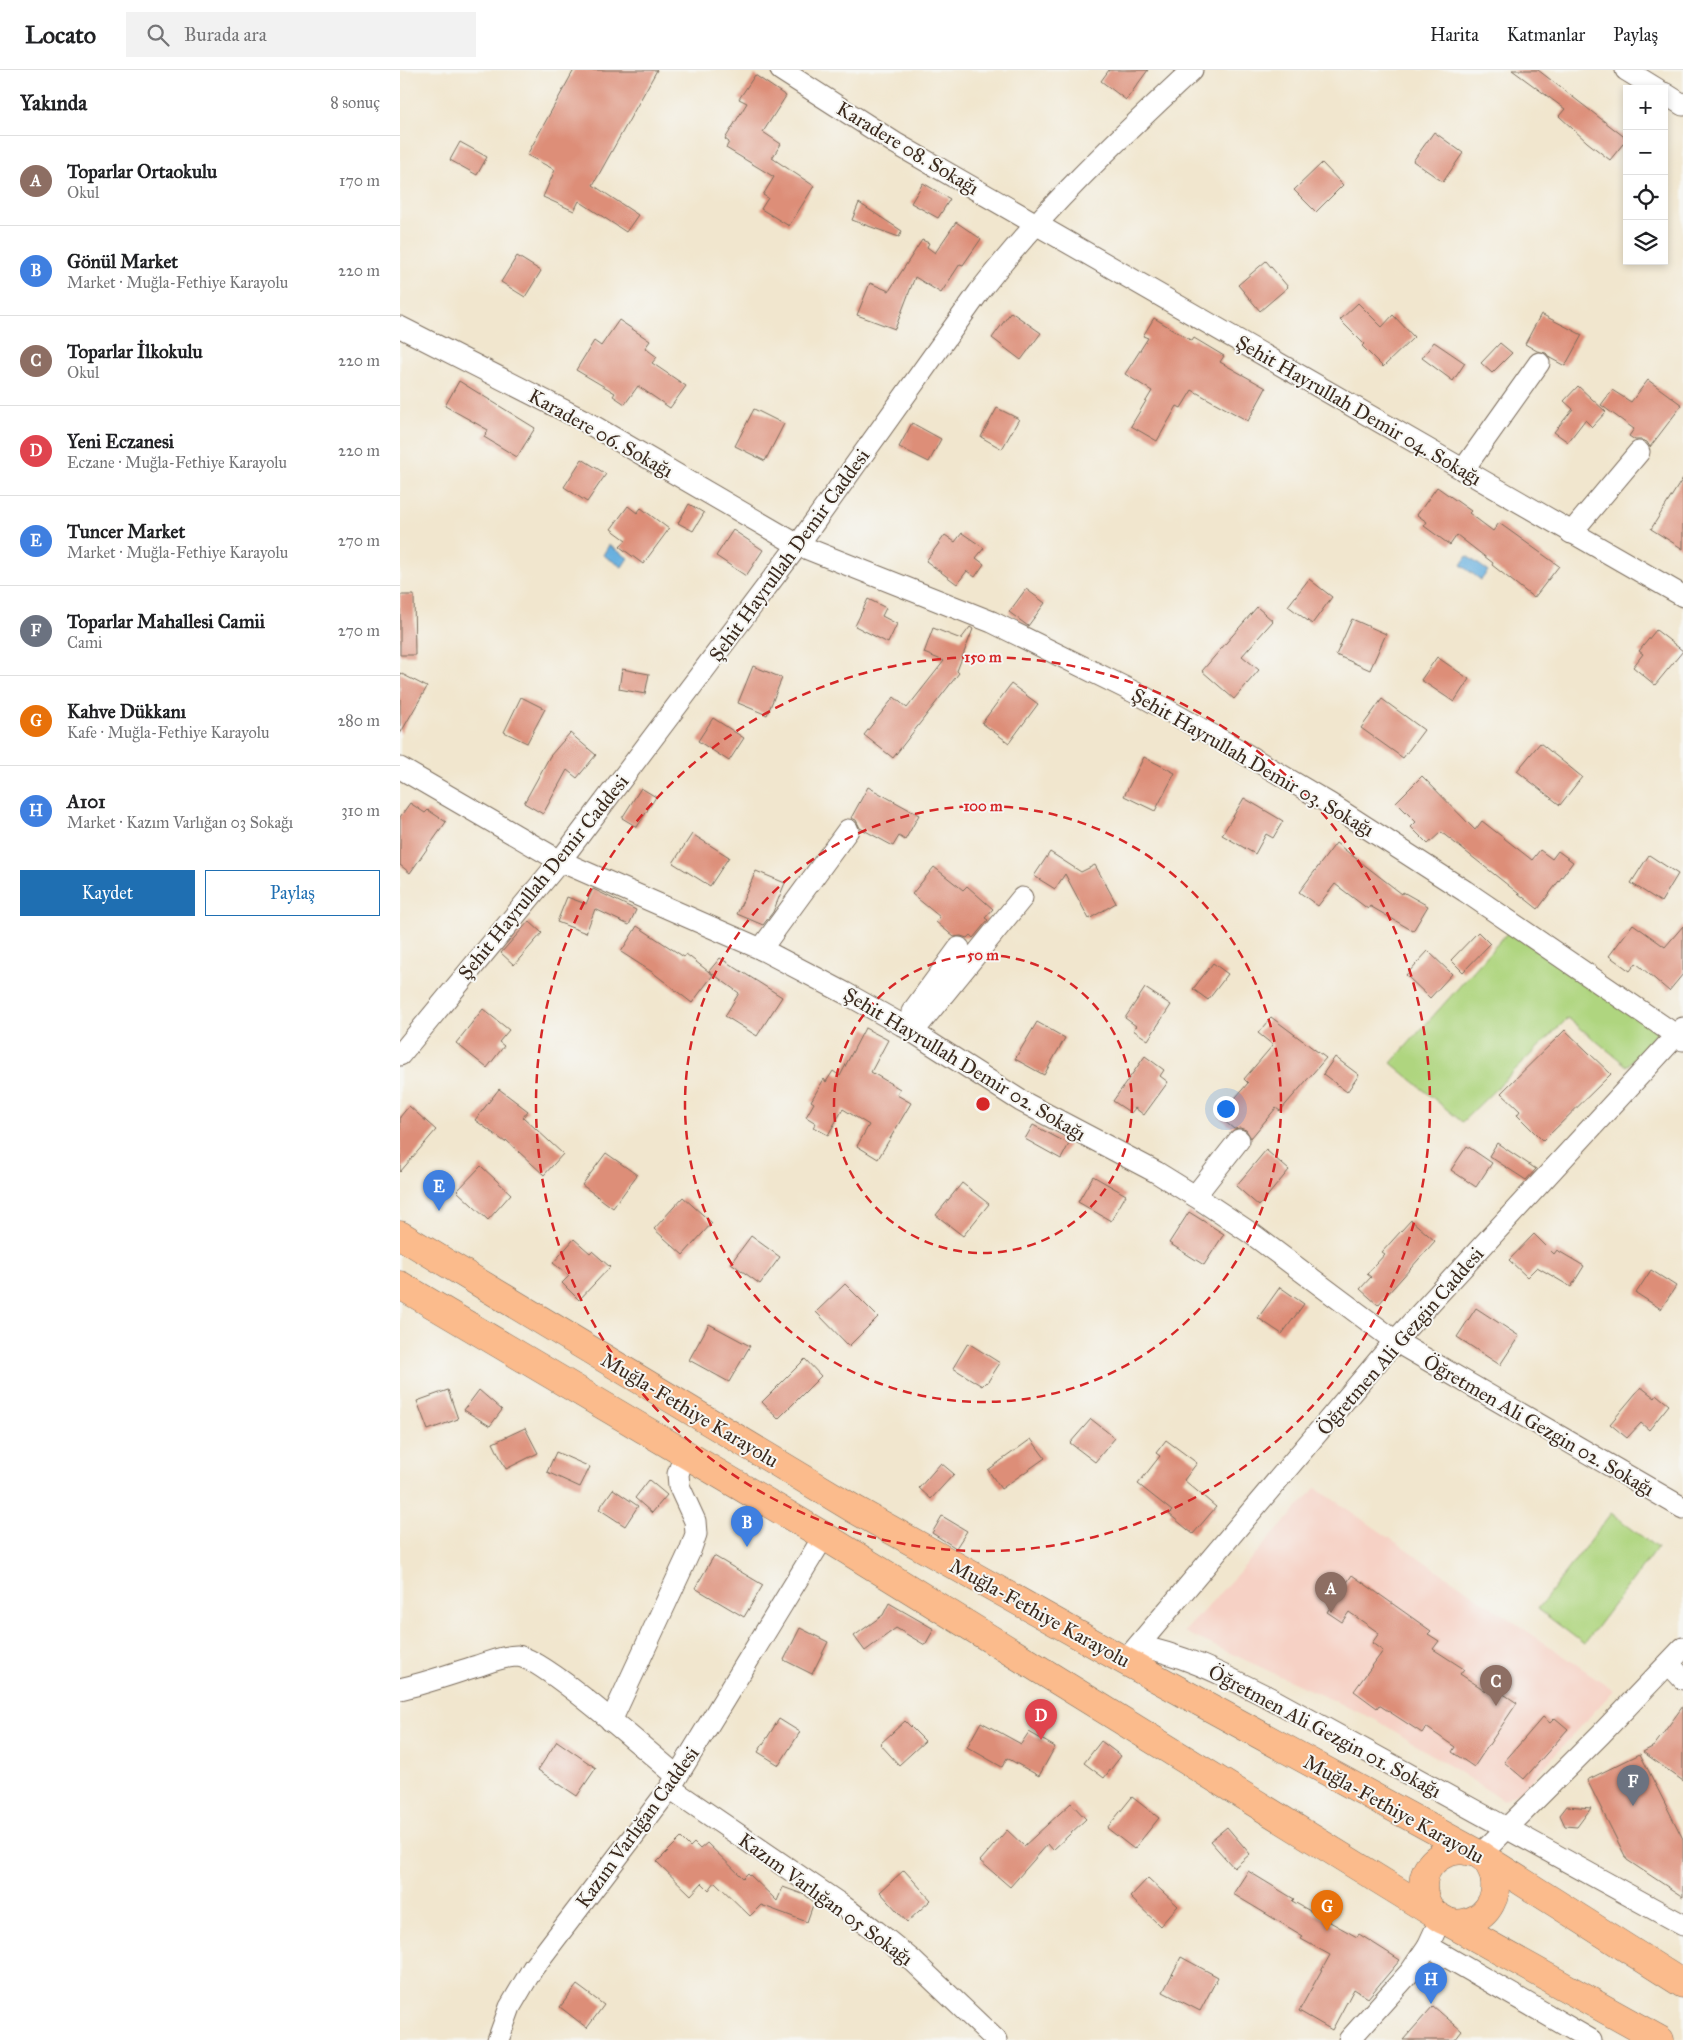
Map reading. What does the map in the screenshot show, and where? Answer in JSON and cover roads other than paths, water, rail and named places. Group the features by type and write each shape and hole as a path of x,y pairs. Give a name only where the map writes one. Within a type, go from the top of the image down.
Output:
{"highway":[{"name":"Muğla-Fethiye Karayolu","path":"400,1235 854,1509 1132,1654 1480,1855 1683,1984"},
{"name":"Muğla-Fethiye Karayolu","path":"400,1285 824,1536 1441,1918 1660,2040"},
{"path":"1462,1850 1480,1855 1491,1869 1495,1880 1495,1892 1492,1903 1485,1912 1475,1919 1464,1923 1452,1922 1441,1918 1431,1910 1425,1900 1422,1888 1424,1876 1430,1865 1438,1856 1450,1851 1462,1850"}],"street":[{"name":"Karadere 08. Sokağı","path":"781,70 896,143 1036,224"},
{"name":"Şehit Hayrullah Demir Caddesi","path":"400,1054 560,861 798,546 979,292 1036,224 1140,119 1192,70"},
{"path":"1626,70 1650,85"},
{"path":"1668,96 1683,105"},
{"name":"Şehit Hayrullah Demir 04. Sokağı","path":"1036,224 1683,596"},
{"name":"Karadere 06. Sokağı","path":"400,327 583,420 798,546"},
{"path":"1463,470 1539,363"},
{"path":"1572,532 1639,452"},
{"name":"Şehit Hayrullah Demir 03. Sokağı","path":"798,546 992,622 1142,696 1237,748 1330,804 1681,1034"},
{"name":"Şehit Hayrullah Demir 02. Sokağı","path":"400,768 560,861 761,949 845,993 908,1029 1021,1101 1156,1172 1195,1196 1252,1234 1395,1341"},
{"path":"761,949 848,830"},
{"path":"908,1029 1022,898"},
{"path":"908,1029 959,948"},
{"name":"Öğretmen Ali Gezgin Caddesi","path":"1132,1654 1395,1341 1681,1034"},
{"path":"1195,1196 1239,1140"},
{"name":"Öğretmen Ali Gezgin 02. Sokağı","path":"1395,1341 1683,1508"},
{"path":"611,1721 690,1551 696,1534 695,1522 679,1486 678,1474 685,1454"},
{"name":"Kazım Varlığan Caddesi","path":"498,2040 510,2007 533,1968 673,1782 824,1536"},
{"name":"Öğretmen Ali Gezgin 01. Sokağı","path":"1132,1654 1166,1651 1221,1674 1270,1698 1683,1925"},
{"name":"Kazım Varlığan 05 Sokağı","path":"400,1689 516,1656 528,1658 543,1666 611,1721 673,1782 843,1906 913,1961 996,2040"},
{"path":"1480,1855 1678,1664"},
{"path":"1349,2040 1385,2002 1428,1946 1441,1918"},
{"path":"1428,1946 1591,2040"}],"water":[{"path":"609,545 628,558 622,567 603,555"},
{"path":"1467,556 1488,571 1481,580 1461,565"}],"place":[{"name":"Tuncer Market","path":"439,1211"},
{"name":"Gönül Market","path":"747,1547"},
{"name":"Toparlar Ortaokulu","path":"1331,1613"},
{"name":"Toparlar İlkokulu","path":"1496,1706"},
{"name":"Yeni Eczanesi","path":"1041,1740"},
{"name":"Toparlar Mahallesi Camii","path":"1633,1806"},
{"name":"Kahve Dükkanı","path":"1327,1931"},
{"name":"A101","path":"1431,2004"}]}
